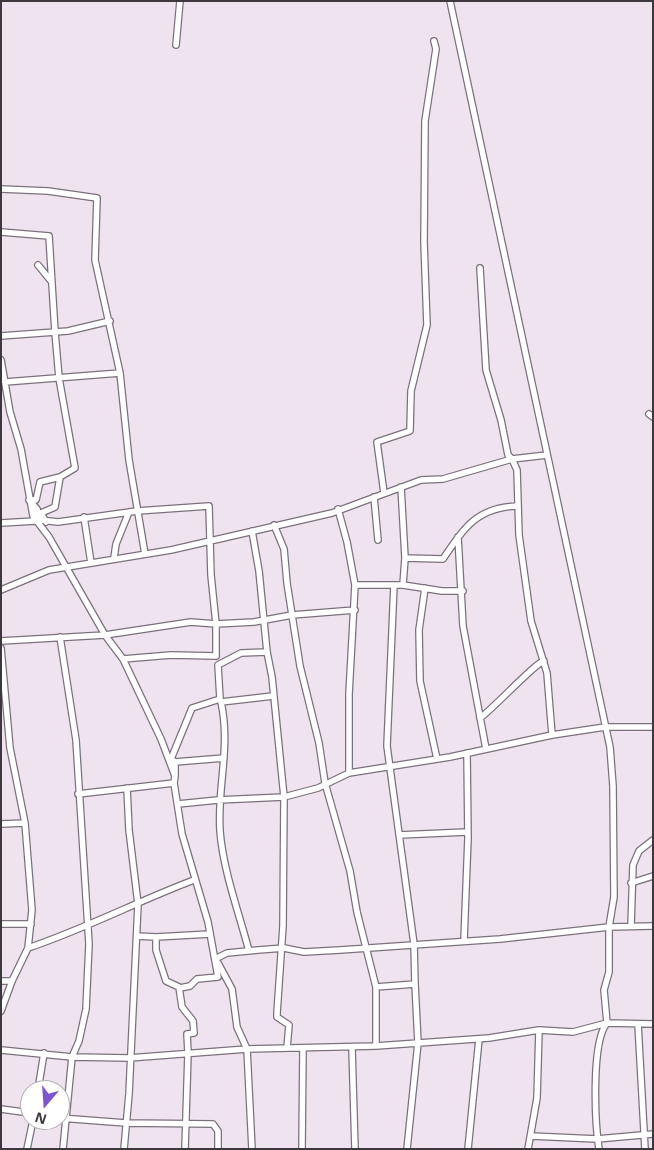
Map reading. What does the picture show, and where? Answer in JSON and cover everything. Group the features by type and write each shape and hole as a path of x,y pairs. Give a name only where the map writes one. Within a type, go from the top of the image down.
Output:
{"street":[{"path":"176,45 180,1"},
{"path":"450,1 610,747 613,786 614,897 609,927 610,972 604,990 607,1023 602,1029 600,1037 596,1071 597,1139 599,1149"},
{"path":"384,493 377,442 410,431 412,391 427,325 424,242 425,121 436,49 434,40"},
{"path":"1,188 48,191 97,198 95,260 120,373 137,511 145,554"},
{"path":"1,232 49,236 59,378 75,468 60,477 40,482 36,500 29,500"},
{"path":"38,265 52,282"},
{"path":"480,268 486,370 502,420 508,456 512,459 516,470 519,535 531,622 544,662 552,735"},
{"path":"1,336 68,331 110,321"},
{"path":"1,360 4,386 21,449 29,500 35,521 49,537 105,635 123,659 161,739 175,776"},
{"path":"4,386 59,378 120,373"},
{"path":"1,590 49,570 145,554 332,513 338,509 421,480 443,478 512,459 547,456"},
{"path":"46,522 41,513 55,507 60,477"},
{"path":"401,487 405,558 402,585"},
{"path":"374,497 378,540"},
{"path":"29,500 37,509 40,520 46,522 58,522 84,516 208,506 211,574 216,624 216,656 171,655 123,659"},
{"path":"405,558 442,559 465,526 498,506 518,506"},
{"path":"338,509 347,542 354,585 355,610 349,694 349,773"},
{"path":"114,558 116,544 128,512"},
{"path":"84,516 91,563"},
{"path":"1,524 35,521"},
{"path":"274,525 284,550 300,666 319,743 325,783 350,871 365,947 376,986 376,1046"},
{"path":"252,531 265,621 267,652 272,677 284,797 283,917 276,1013 277,1017 289,1025 287,1048"},
{"path":"458,536 463,591 463,626 486,749"},
{"path":"354,585 402,585 442,591 463,591"},
{"path":"394,585 386,730 389,766 414,944 418,1043 407,1149"},
{"path":"425,588 419,630 420,681 437,759"},
{"path":"1,641 105,635 191,622 216,624 265,621 292,615 355,610"},
{"path":"60,637 76,740 89,944 86,1008 80,1041 72,1058 69,1080"},
{"path":"1,648 10,748 26,823 31,924 28,948 12,981 1,1011"},
{"path":"218,665 241,654 267,652"},
{"path":"480,718 506,696 537,664 544,662"},
{"path":"218,665 226,723 220,831 224,854 249,951"},
{"path":"156,936 156,950 166,981 180,988 190,986 197,979 218,977 210,934 182,834 174,783 175,762 171,759 192,708 220,699 218,665"},
{"path":"222,702 273,696"},
{"path":"178,804 284,797 318,788 349,773 437,759 552,735 605,728 653,727"},
{"path":"464,940 467,753"},
{"path":"175,762 224,758"},
{"path":"78,794 174,783"},
{"path":"124,1149 138,904 129,830 127,788"},
{"path":"1,824 26,823"},
{"path":"399,835 467,832"},
{"path":"631,926 631,883 635,856 653,840"},
{"path":"631,883 653,876"},
{"path":"28,948 88,926 105,916 194,880"},
{"path":"1,924 31,924"},
{"path":"215,959 227,953 249,951 280,949 304,952 537,936 609,927 653,926"},
{"path":"137,936 210,934"},
{"path":"215,959 232,989 237,1027 247,1048 252,1149"},
{"path":"1,981 12,981"},
{"path":"376,986 416,984"},
{"path":"180,988 182,1007 193,1021 194,1033 187,1034 185,1149"},
{"path":"1,1050 44,1053 72,1058 129,1058 247,1048 352,1048 479,1039 539,1030 573,1032 607,1023 653,1024"},
{"path":"638,1024 645,1149"},
{"path":"528,1149 537,1098 539,1030"},
{"path":"468,1149 479,1039"},
{"path":"302,1149 303,1048"},
{"path":"352,1048 355,1149"},
{"path":"40,1080 44,1053"},
{"path":"1,1109 20,1112"},
{"path":"70,1118 213,1124 218,1131 218,1149"},
{"path":"27,1149 30,1130"},
{"path":"63,1130 63,1149"},
{"path":"531,1136 597,1139 653,1134"}]}
